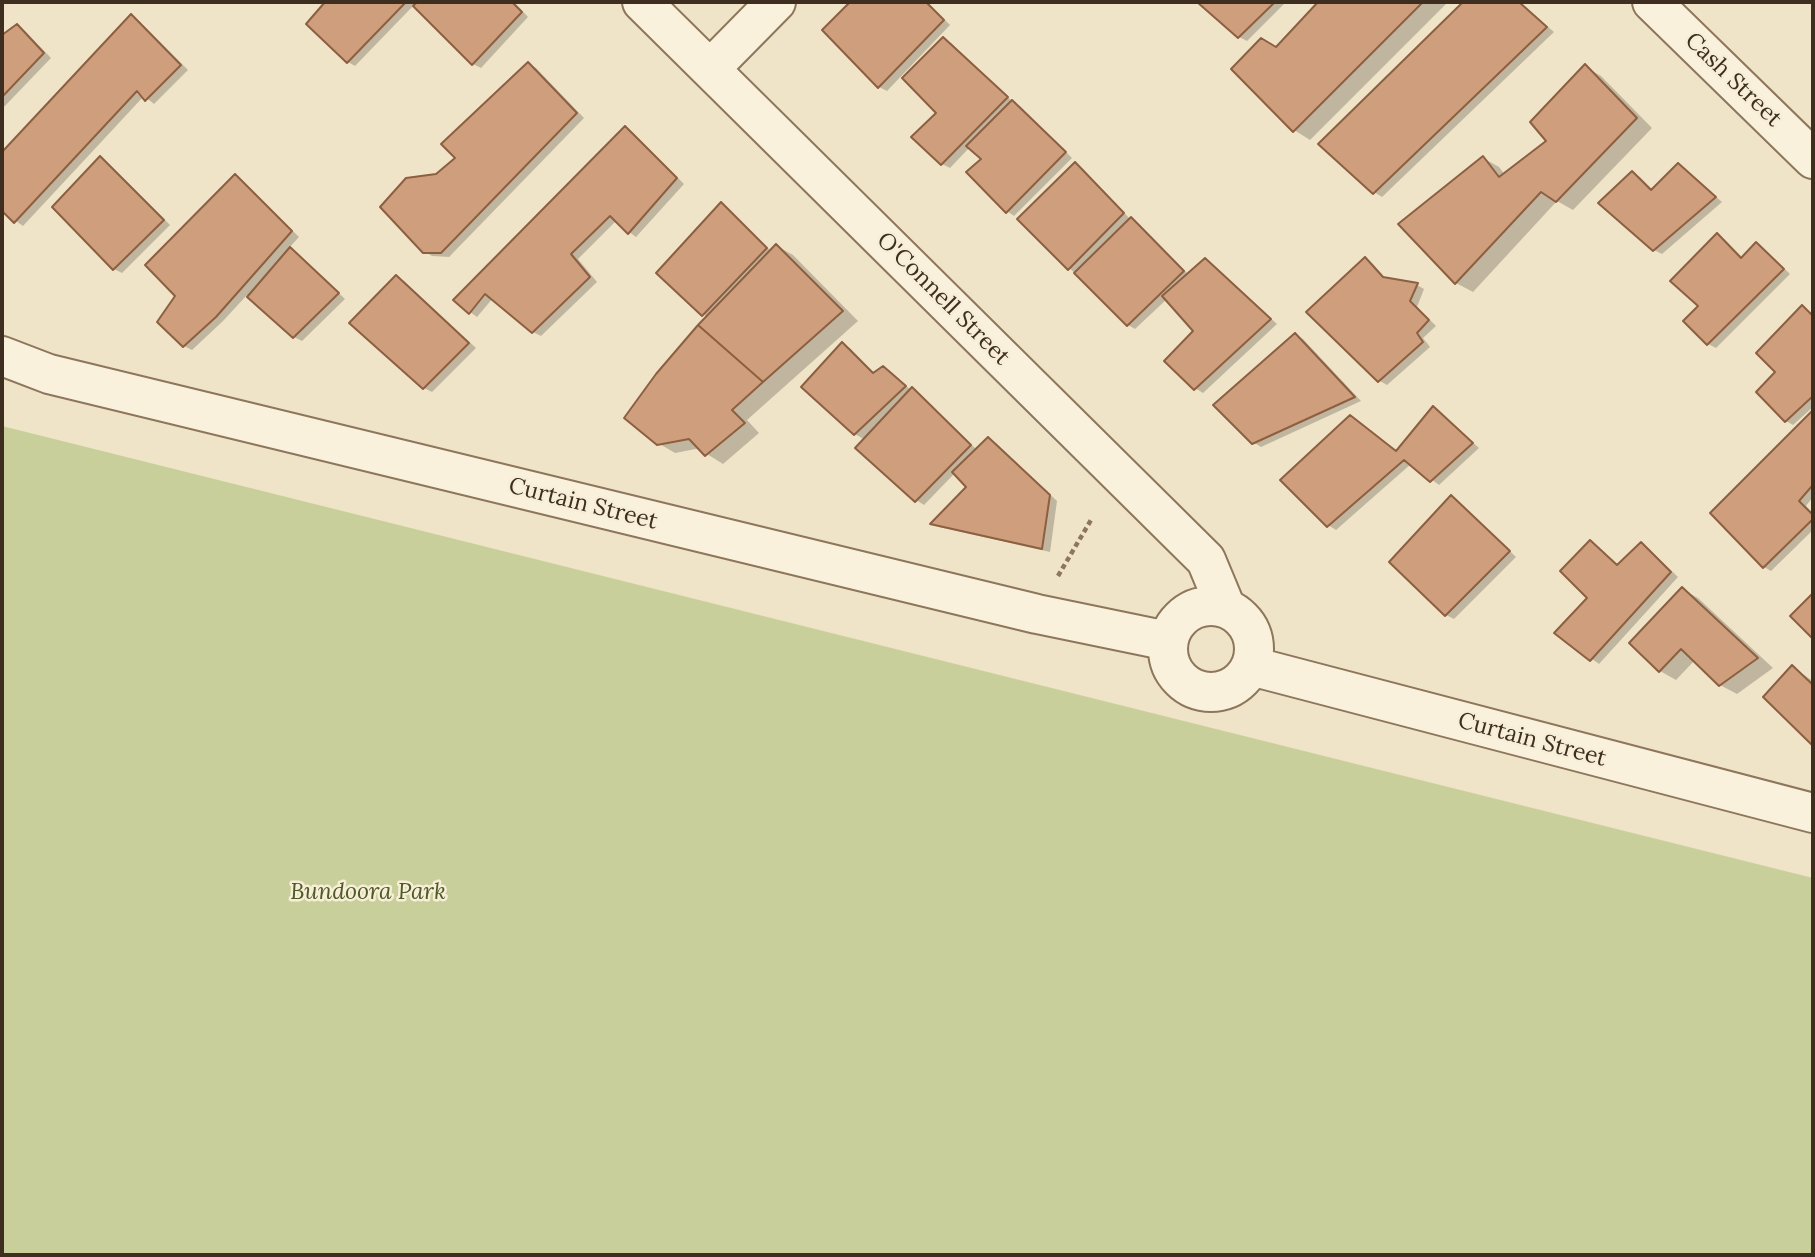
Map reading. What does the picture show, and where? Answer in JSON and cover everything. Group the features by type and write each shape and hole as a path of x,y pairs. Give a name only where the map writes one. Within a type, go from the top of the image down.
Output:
{"street":[{"name":"O'Connell Street","path":"642,2 1206,560 1226,608"},
{"path":"710,69 776,2"},
{"name":"Cash Street","path":"1652,2 1813,159"},
{"name":"Curtain Street","path":"2,356 49,374 1023,611 1168,641"},
{"path":"1207,606 1226,608 1241,617 1251,632 1254,649 1251,666 1242,680 1229,689 1213,693 1198,691 1184,684 1173,672 1167,657 1168,641 1175,624 1189,612 1207,606"},
{"name":"Curtain Street","path":"1251,666 1813,813"}],"path":[{"path":"1058,577 1091,520"}],"green space":[{"name":"Bundoora Park","path":"2,426 1813,878 1813,1255 2,1255"}],"building":[{"path":"325,2 406,2 347,63 306,24"},
{"path":"417,2 512,2 522,12 472,65 413,6"},
{"path":"850,2 926,2 944,20 878,88 822,30"},
{"path":"1197,2 1275,2 1238,38"},
{"path":"1318,2 1423,2 1293,132 1231,69 1261,38 1276,47"},
{"path":"1463,2 1519,2 1547,27 1373,194 1318,144"},
{"path":"131,14 181,65 145,101 137,91 14,223 2,211 2,152"},
{"path":"17,24 44,53 2,97 2,35"},
{"path":"943,37 1008,97 941,165 911,137 936,113 902,78"},
{"path":"528,62 577,113 441,253 423,253 380,207 406,178 436,174 455,158 441,144"},
{"path":"1585,64 1637,118 1556,202 1541,192 1455,284 1398,224 1483,156 1499,177 1546,141 1530,122"},
{"path":"1012,100 1066,152 1006,213 966,172 981,159 966,146"},
{"path":"625,126 677,178 628,234 610,216 571,254 590,277 532,333 485,294 469,314 453,300"},
{"path":"100,156 164,220 113,270 52,207"},
{"path":"1075,162 1124,213 1068,270 1017,219"},
{"path":"1678,163 1716,197 1653,251 1598,203 1632,171 1651,190"},
{"path":"235,174 292,231 216,317 183,347 157,322 175,296 145,265"},
{"path":"721,202 767,248 702,316 656,273"},
{"path":"1131,217 1184,271 1127,326 1074,273"},
{"path":"1717,233 1741,258 1756,242 1784,269 1707,345 1683,321 1698,306 1670,281"},
{"path":"776,244 843,311 763,382 698,325"},
{"path":"290,247 339,293 293,338 247,297"},
{"path":"1365,257 1383,277 1418,283 1410,301 1429,320 1417,333 1423,342 1378,382 1306,312"},
{"path":"1205,258 1271,319 1194,390 1164,361 1193,331 1162,296"},
{"path":"396,275 469,343 423,389 349,323"},
{"path":"1802,305 1813,316 1813,396 1785,422 1756,392 1775,372 1756,353"},
{"path":"698,325 763,382 732,410 745,423 705,456 689,439 657,445 624,418 656,374"},
{"path":"1295,333 1355,397 1252,444 1213,405"},
{"path":"842,342 873,373 883,366 906,386 854,435 801,387"},
{"path":"912,387 971,445 915,502 855,448"},
{"path":"1433,406 1473,443 1430,482 1404,460 1327,527 1280,480 1350,415 1396,451"},
{"path":"1813,410 1813,486 1799,501 1813,515 1813,519 1763,568 1710,513"},
{"path":"988,437 1050,495 1042,549 930,524 966,487 952,472"},
{"path":"1451,495 1510,551 1445,616 1389,562"},
{"path":"1590,540 1617,565 1641,542 1671,572 1590,661 1554,633 1587,598 1560,571"},
{"path":"1682,587 1758,658 1719,686 1681,649 1659,672 1629,643"},
{"path":"1813,593 1813,639 1790,616"},
{"path":"1792,665 1813,685 1813,746 1763,697"}]}
